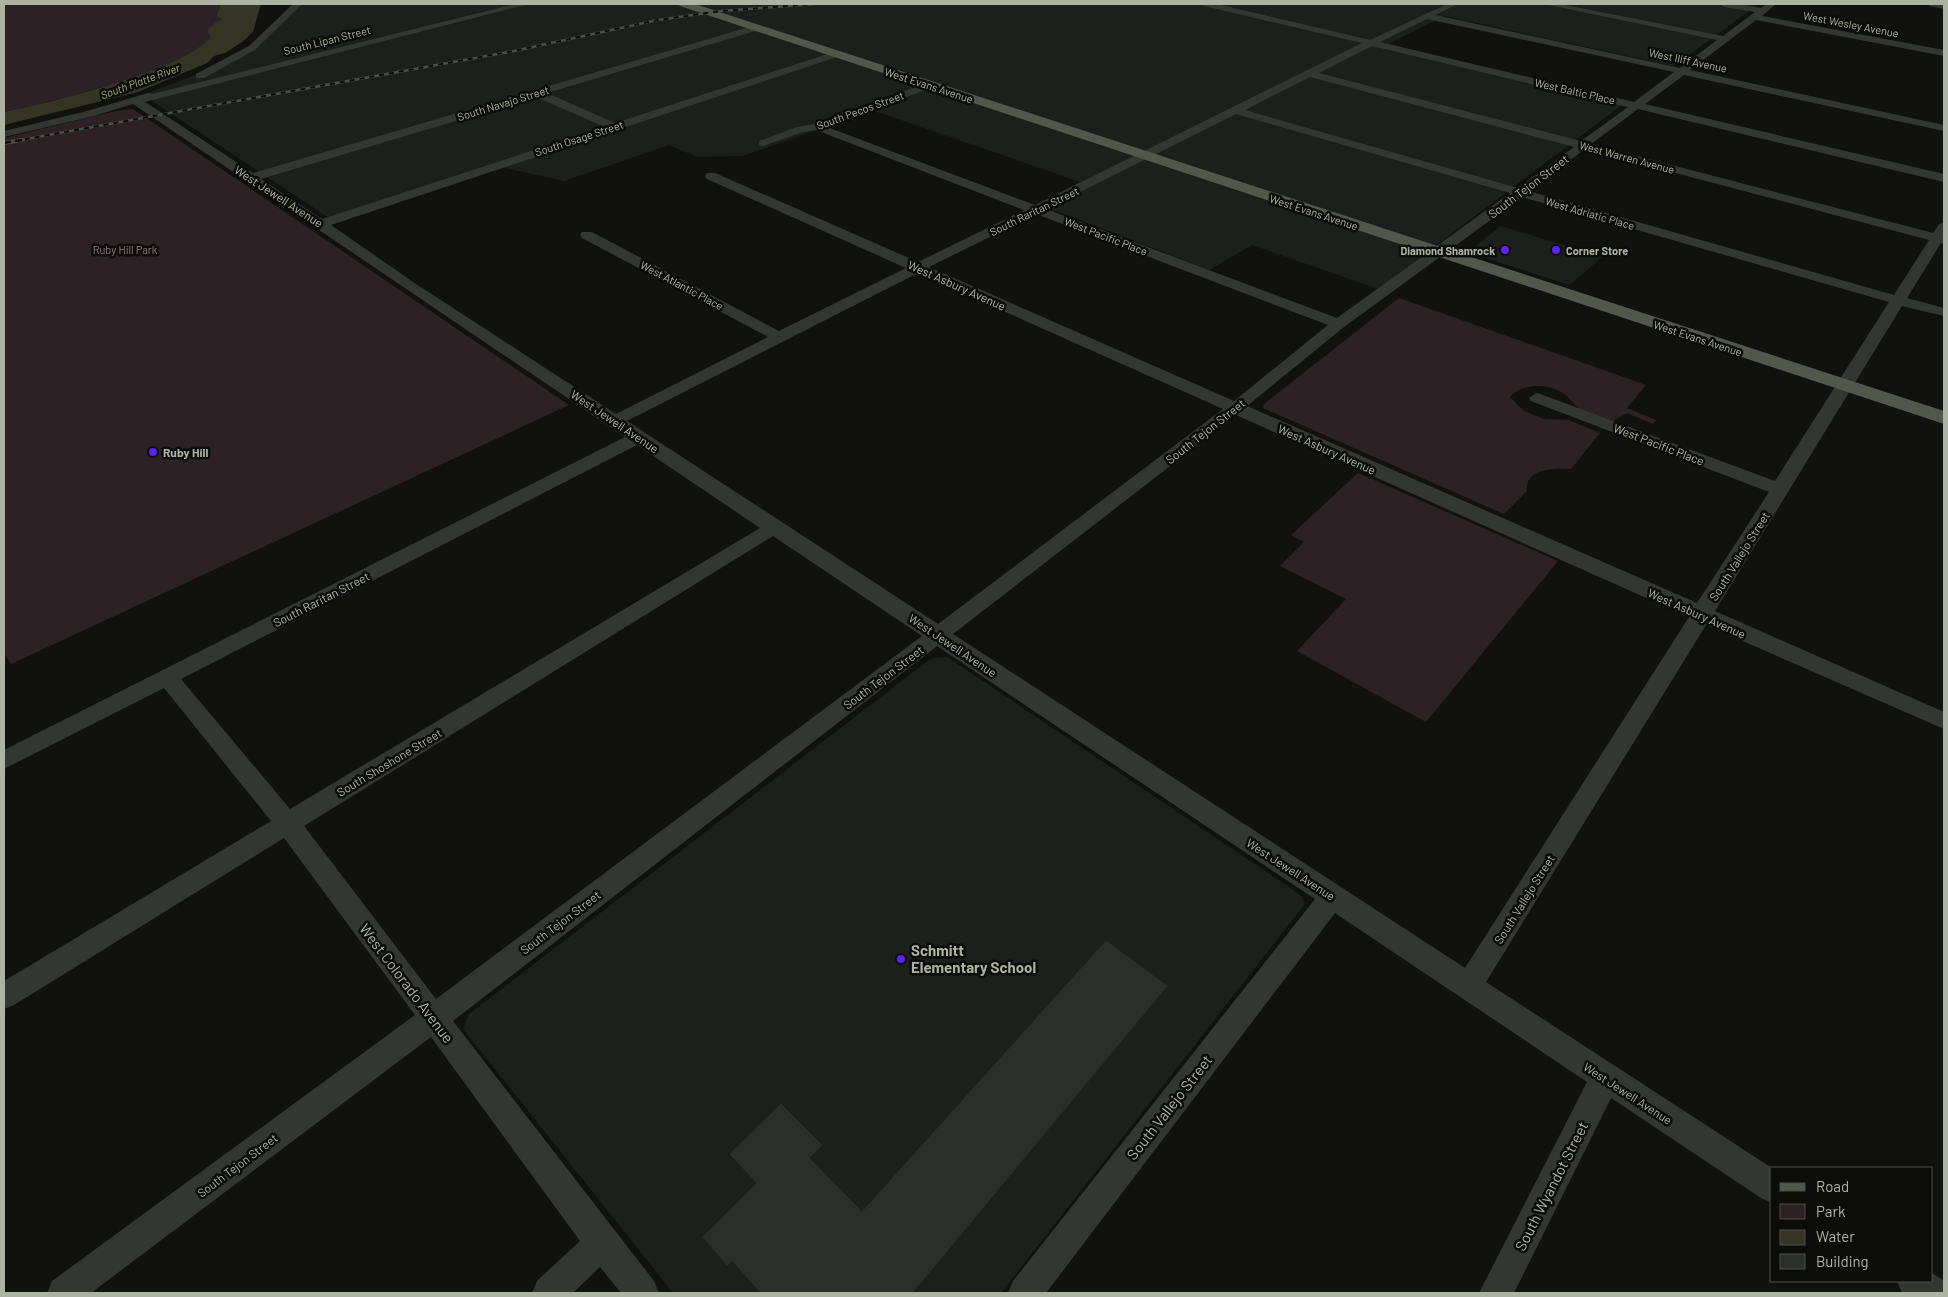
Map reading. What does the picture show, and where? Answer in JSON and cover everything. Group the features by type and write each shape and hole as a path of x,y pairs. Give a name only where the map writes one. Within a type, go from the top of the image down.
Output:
{"main road":[{"name":"West Evans Avenue","path":"684,4 1944,418"}],"street":[{"path":"4,134 136,101 201,75 245,53 264,39 298,4"},
{"name":"South Lipan Street","path":"136,101 525,4"},
{"name":"West Baltic Place","path":"1207,4 1944,178"},
{"name":"South Raritan Street","path":"615,421 778,336 1037,210 1372,42 1454,4"},
{"path":"1548,4 1725,39"},
{"name":"West Wesley Avenue","path":"1724,4 1944,53"},
{"path":"1933,4 1944,6"},
{"name":"South Tejon Street","path":"64,1293 434,1018 938,635 1235,408 1339,324 1439,253 1762,11"},
{"name":"West Iliff Avenue","path":"1427,16 1944,128"},
{"name":"South Navajo Street","path":"250,178 756,28"},
{"name":"South Osage Street","path":"321,224 837,54"},
{"name":"West Warren Avenue","path":"1310,74 1582,146 1942,235"},
{"name":"South Pecos Street","path":"763,143 801,129 817,127 929,84"},
{"path":"537,93 614,126"},
{"name":"West Jewell Avenue","path":"136,101 321,224 411,287 1770,1186"},
{"name":"West Adriatic Place","path":"1236,111 1944,312"},
{"name":"West Pacific Place","path":"817,127 1339,324"},
{"name":"West Asbury Avenue","path":"711,176 1944,721"},
{"name":"West Atlantic Place","path":"587,235 778,336"},
{"name":"South Vallejo Street","path":"1468,987 1899,300 1942,235"},
{"name":"West Pacific Place","path":"1538,398 1781,490"},
{"name":"South Raritan Street","path":"4,760 640,438"},
{"name":"South Shoshone Street","path":"4,996 775,527"},
{"name":"West Colorado Avenue","path":"167,677 288,824 602,1243 642,1293"},
{"name":"South Vallejo Street","path":"1025,1293 1333,896"},
{"name":"South Wyandot Street","path":"1496,1293 1605,1078"},
{"path":"548,1293 602,1243"},
{"path":"1916,1282 1933,1293"}],"shaded area":[{"path":"293,4 1759,4 1674,66 1444,16 1381,48 1622,105 1378,289 1252,245 1209,270 1038,204 1080,182 872,110 743,156 697,157 669,145 564,181 491,165 329,218 143,95 198,74 239,53 261,38"},
{"path":"1501,226 1602,257 1570,285 1472,254 1469,251"},
{"name":"Schmitt Elementary School","path":"947,657 1295,891 1302,897 1305,904 1001,1293 673,1293 463,1029 469,1014 925,663 934,658"}],"green space":[{"path":"4,4 221,4 216,16 223,19 207,32 212,37 196,50 173,62 114,84 4,112"},
{"name":"Ruby Hill Park","path":"133,109 569,405 11,664 4,653 4,138 116,111"},
{"path":"1399,298 1646,385 1627,408 1656,420 1653,424 1627,413 1613,421 1580,409 1563,393 1550,387 1528,387 1515,392 1510,397 1524,411 1544,419 1568,420 1600,433 1571,469 1549,469 1530,478 1527,483 1527,491 1504,514 1263,408 1264,404"},
{"path":"1358,473 1558,561 1426,722 1297,651 1346,599 1280,566 1304,542 1291,535"}],"water":[{"name":"South Platte River","path":"221,4 261,4 253,32 225,53 214,56 207,63 138,92 4,125 4,112 114,84 146,73 196,49 211,37 207,31 215,23 223,19 216,17"}],"building":[{"name":"Schmitt Elementary School","path":"1106,941 1167,986 912,1293 761,1293 732,1260 727,1265 703,1237 757,1183 730,1154 781,1104 822,1145 809,1158 862,1212"}],"railway":[{"path":"15,141 514,51 658,20 721,11 816,4"},
{"path":"4,143 22,140"}],"place":[{"name":"Diamond Shamrock","path":"1505,250"},
{"name":"Corner Store","path":"1556,250"},
{"name":"Ruby Hill","path":"153,452"},
{"name":"Schmitt Elementary School","path":"901,959"}]}
